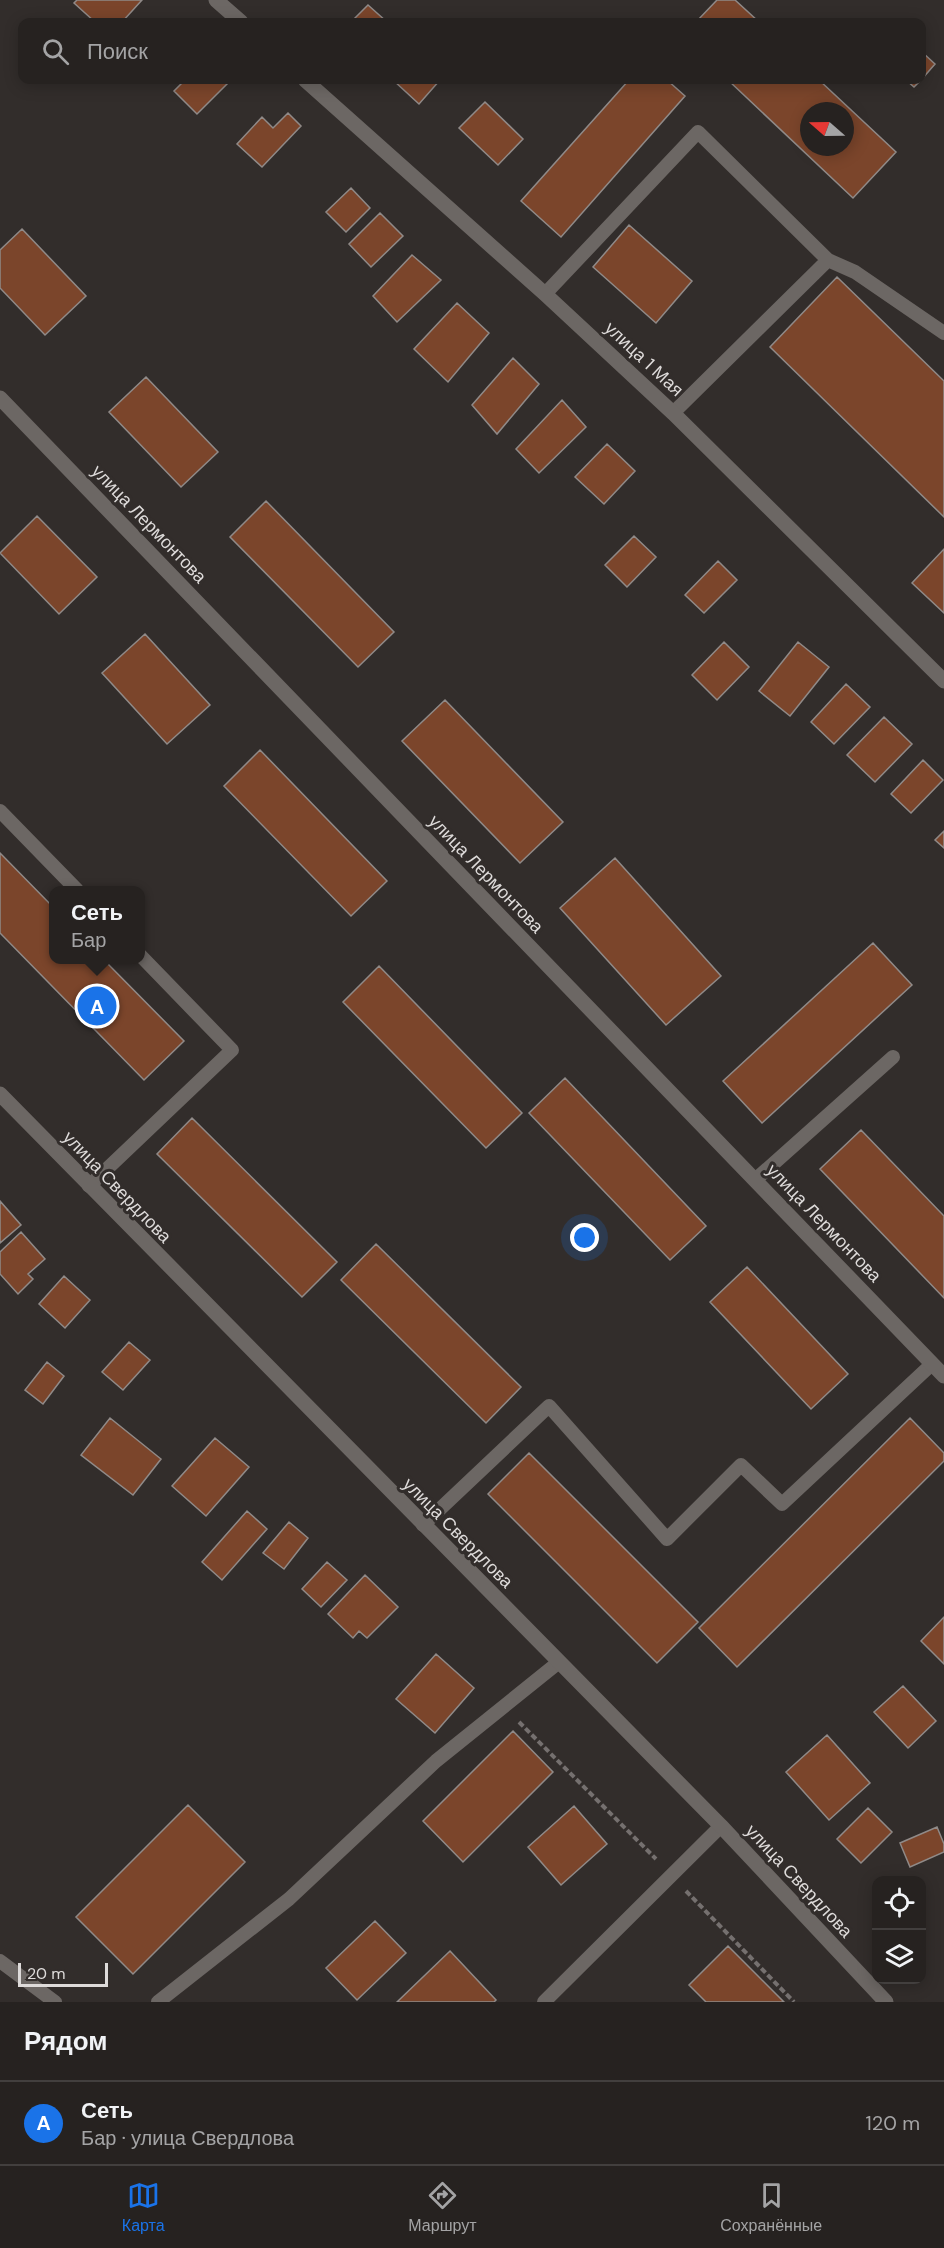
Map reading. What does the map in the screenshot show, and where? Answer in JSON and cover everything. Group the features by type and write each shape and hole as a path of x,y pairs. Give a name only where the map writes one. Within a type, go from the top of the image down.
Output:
{"street":[{"path":"216,0 236,18"},
{"name":"улица 1 Мая","path":"309,84 545,294 673,412 944,681"},
{"name":"улица Лермонтова","path":"0,398 944,1376"},
{"name":"улица Свердлова","path":"0,1094 721,1826 886,2002"}],"lane":[{"path":"545,294 698,132 828,260 855,272 944,333"},
{"path":"673,412 828,260"},
{"path":"0,811 72,886"},
{"path":"89,1186 232,1050 145,960"},
{"path":"755,1180 893,1057"},
{"path":"423,1526 549,1406 666,1539 741,1465 782,1504 933,1364"},
{"path":"158,2002 289,1899 436,1761 559,1662"},
{"path":"544,2002 721,1826"},
{"path":"0,1961 55,2002"}],"path":[{"path":"504,1706 794,2002"}],"building":[{"path":"77,0 142,0 126,18 91,18 74,3"},
{"path":"717,0 735,0 755,18 700,18"},
{"path":"368,5 383,18 355,18"},
{"path":"926,56 935,64 926,74"},
{"path":"181,84 227,84 197,114 174,91"},
{"path":"397,84 436,84 419,104"},
{"path":"625,84 672,84 685,96 561,237 521,201"},
{"path":"732,84 823,84 843,102 800,102 800,148"},
{"path":"485,102 523,139 498,165 459,128"},
{"path":"288,113 301,126 262,167 237,144 262,117 273,128"},
{"path":"854,113 896,152 853,198 809,156 854,156"},
{"path":"351,188 370,208 346,232 326,212"},
{"path":"380,213 403,236 371,267 349,244"},
{"path":"629,225 692,281 656,323 593,267"},
{"path":"22,229 86,296 45,335 0,288 0,250"},
{"path":"412,255 441,280 397,322 373,296"},
{"path":"837,277 944,381 944,517 770,347"},
{"path":"457,303 489,333 448,382 414,349"},
{"path":"513,358 539,384 497,434 472,405"},
{"path":"146,377 218,452 181,487 109,412"},
{"path":"562,400 586,427 539,473 516,449"},
{"path":"607,444 635,471 604,504 575,477"},
{"path":"266,501 394,632 358,667 230,537"},
{"path":"37,516 97,577 59,614 0,553"},
{"path":"634,536 656,557 627,587 605,565"},
{"path":"944,549 944,613 912,583"},
{"path":"718,561 737,580 704,613 685,595"},
{"path":"145,634 210,705 167,744 102,673"},
{"path":"724,642 749,667 717,700 692,675"},
{"path":"798,642 829,667 790,716 759,691"},
{"path":"846,684 870,707 834,744 811,722"},
{"path":"445,700 563,822 520,863 402,741"},
{"path":"884,717 912,744 875,782 847,755"},
{"path":"260,750 387,881 351,916 224,786"},
{"path":"923,760 943,780 911,813 891,794"},
{"path":"944,831 944,848 935,840"},
{"path":"0,853 49,903 49,964 108,964 184,1041 144,1080 0,933"},
{"path":"615,858 721,976 666,1025 560,908"},
{"path":"873,943 912,985 762,1123 723,1081"},
{"path":"379,966 522,1113 486,1148 343,1002"},
{"path":"565,1078 706,1226 670,1260 529,1113"},
{"path":"192,1118 337,1262 302,1297 157,1154"},
{"path":"861,1130 944,1216 944,1298 820,1169"},
{"path":"0,1201 21,1225 0,1243"},
{"path":"21,1232 45,1259 28,1274 33,1279 18,1294 0,1274 0,1252"},
{"path":"376,1244 521,1387 486,1423 341,1280"},
{"path":"747,1267 848,1374 811,1409 710,1302"},
{"path":"64,1276 90,1300 65,1328 39,1304"},
{"path":"129,1342 150,1360 123,1390 102,1372"},
{"path":"47,1362 64,1376 43,1404 25,1390"},
{"path":"110,1418 161,1459 133,1495 81,1455"},
{"path":"910,1418 944,1453 944,1461 737,1667 699,1628"},
{"path":"215,1438 249,1467 206,1516 172,1486"},
{"path":"529,1453 698,1622 657,1663 488,1494"},
{"path":"247,1511 267,1529 222,1580 202,1562"},
{"path":"289,1522 308,1538 284,1569 263,1553"},
{"path":"327,1562 347,1580 321,1607 302,1589"},
{"path":"365,1575 398,1607 367,1638 359,1631 353,1638 328,1614"},
{"path":"944,1617 944,1664 921,1641"},
{"path":"436,1654 474,1688 435,1733 396,1699"},
{"path":"903,1686 936,1721 908,1748 874,1712"},
{"path":"513,1731 553,1772 463,1862 423,1821"},
{"path":"827,1735 870,1783 829,1820 786,1772"},
{"path":"188,1805 245,1862 133,1974 76,1917"},
{"path":"574,1806 607,1844 561,1885 528,1847"},
{"path":"868,1808 892,1832 861,1863 837,1839"},
{"path":"937,1827 944,1844 944,1852 910,1867 900,1843"},
{"path":"375,1921 406,1953 357,2000 326,1968"},
{"path":"728,1946 784,2002 706,2002 689,1985"},
{"path":"450,1951 496,2000 494,2002 397,2002"}],"place":[{"name":"Сеть","path":"97,1006"}]}
